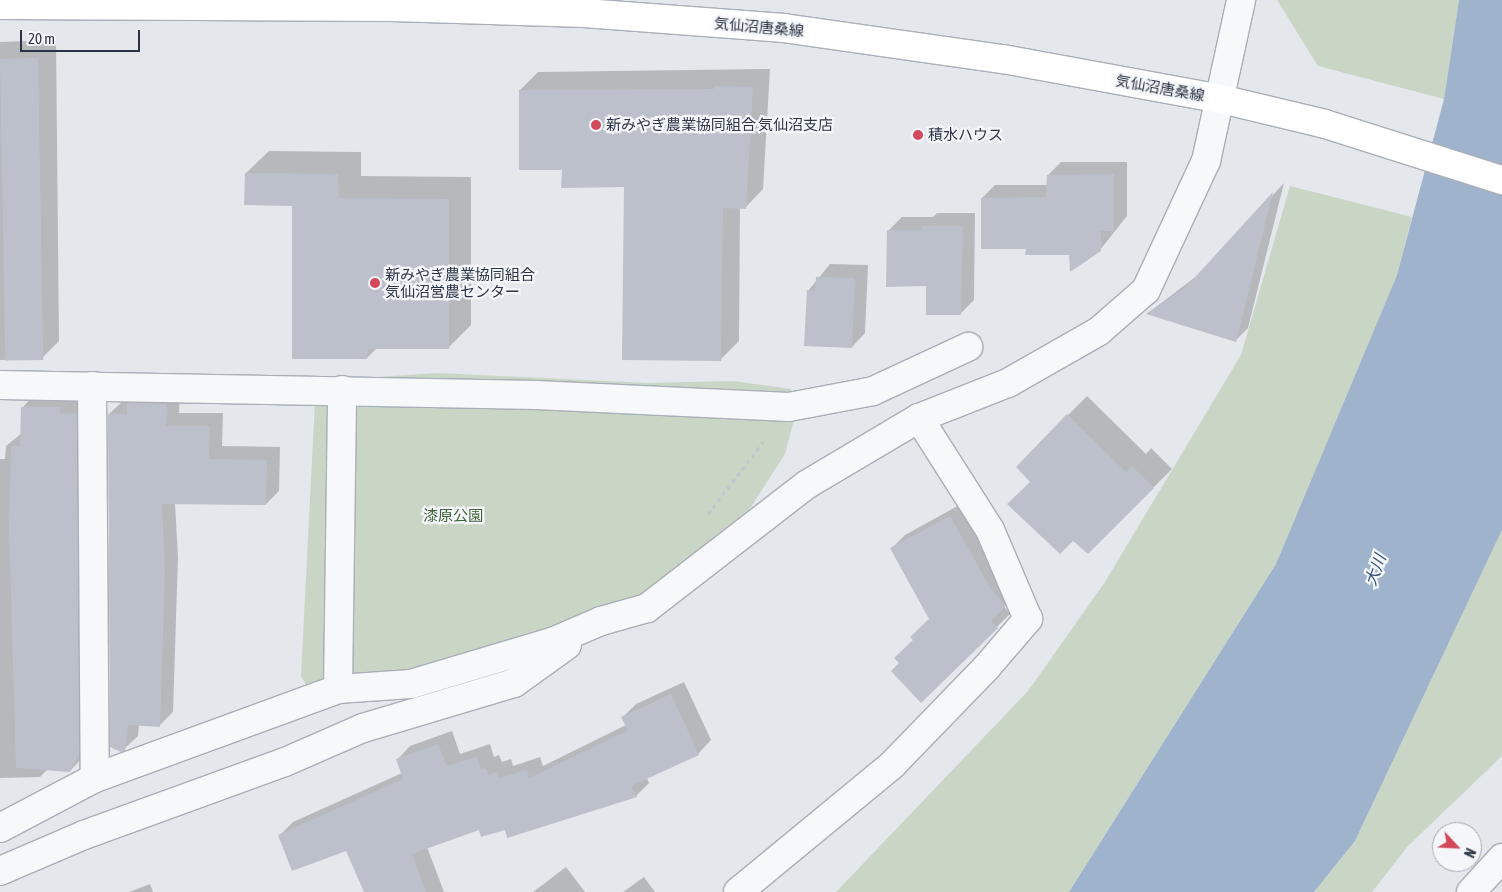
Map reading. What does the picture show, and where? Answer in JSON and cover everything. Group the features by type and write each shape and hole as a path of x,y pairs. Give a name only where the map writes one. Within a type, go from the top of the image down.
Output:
{"main road":[{"name":"気仙沼唐桑線","path":"0,5 584,7 784,28 1003,59 1221,99 1324,124 1502,180"}],"street":[{"path":"0,828 95,778 338,689 411,684 552,642 600,621 647,608 806,485 919,418 1008,383 1099,331 1146,290 1206,162 1242,0"},
{"path":"0,385 342,390 789,407 873,390 968,346"},
{"path":"92,386 95,778"},
{"path":"338,689 342,390"},
{"path":"738,892 892,765 1028,619 990,530 919,418"},
{"path":"0,871 84,835 285,762 363,728 514,683 600,621"},
{"path":"1471,892 1502,858"}],"path":[{"path":"705,518 789,407"}],"green space":[{"path":"1277,0 1459,0 1444,99 1318,66"},
{"path":"1290,186 1412,217 1397,275 1276,564 1069,892 836,892 1028,691 1105,582 1241,355"},
{"name":"漆原公園","path":"438,373 647,383 732,381 791,389 795,416 785,454 751,507 708,550 636,604 426,672 306,685 301,676 316,381"},
{"path":"1502,530 1502,756 1408,846 1372,892 1314,892 1355,841"}],"water":[{"name":"大川","path":"1459,0 1502,0 1502,530 1355,841 1314,892 1069,892 1276,564 1397,275 1444,99"}],"building":[{"path":"38,58 43,360 5,361 0,59"},
{"path":"714,86 753,87 746,209 723,208 721,361 622,360 624,187 561,188 562,170 519,170 519,90 714,89"},
{"path":"245,173 338,174 339,198 449,199 449,349 368,349 367,359 292,359 292,206 244,205"},
{"path":"1114,174 1114,231 1101,231 1101,251 1070,272 1069,255 1025,255 1026,249 981,249 981,198 1046,197 1047,175"},
{"path":"1273,192 1236,342 1146,314 1187,286"},
{"path":"922,226 963,226 961,315 926,315 926,286 886,287 887,230 922,230"},
{"path":"816,277 855,278 852,348 804,346 807,290 815,291"},
{"path":"127,403 167,404 166,426 210,426 209,459 267,460 266,505 162,504 165,571 160,727 128,725 125,751 121,752 110,747 108,414 127,414"},
{"path":"21,407 60,407 60,413 77,414 79,755 70,772 16,768 9,527 11,446 20,446"},
{"path":"1067,414 1126,472 1132,466 1154,488 1088,554 1073,541 1060,554 1007,504 1030,482 1016,467"},
{"path":"950,516 991,589 1006,606 991,621 998,628 921,703 891,671 899,663 894,658 913,640 910,637 929,619 890,548"},
{"path":"671,694 699,755 631,786 637,797 507,838 505,830 481,837 479,830 412,854 426,892 364,892 346,851 292,871 278,835 403,779 396,759 438,744 447,766 477,757 481,769 486,768 488,775 497,772 499,778 527,770 529,778 628,730 621,717"}],"place":[{"name":"新みやぎ農業協同組合 気仙沼支店","path":"596,125"},
{"name":"積水ハウス","path":"918,135"},
{"name":"新みやぎ農業協同組合 気仙沼営農センター","path":"375,283"}]}
